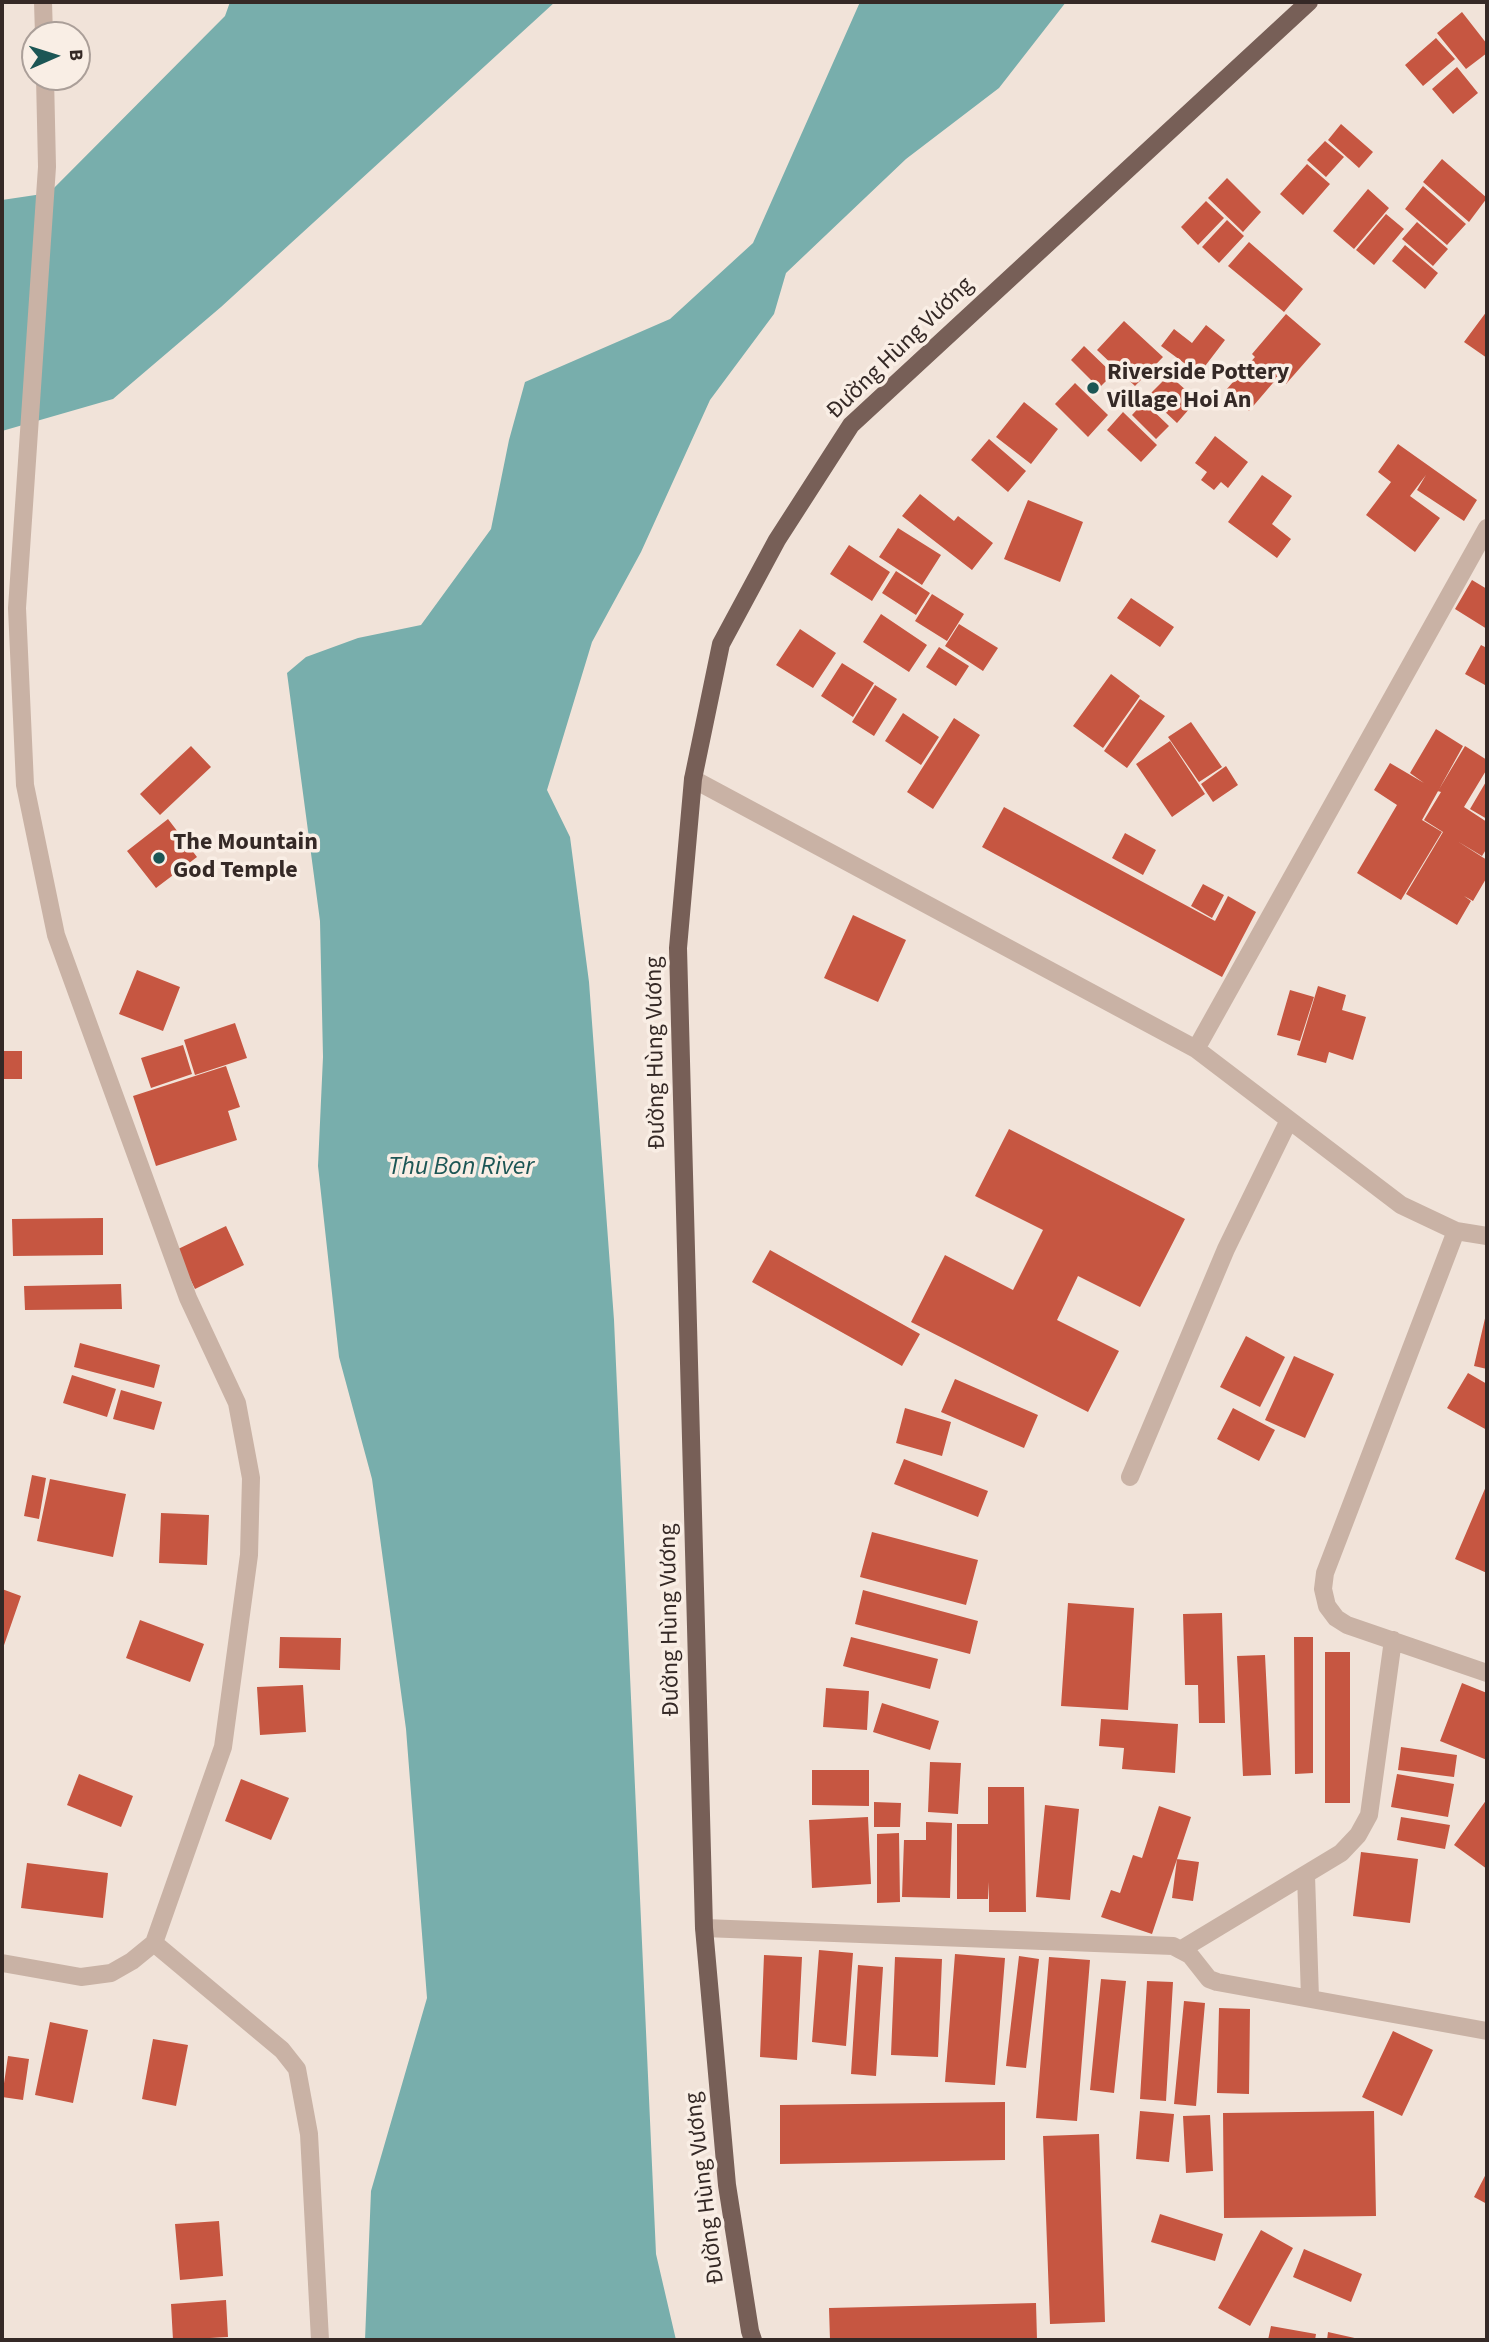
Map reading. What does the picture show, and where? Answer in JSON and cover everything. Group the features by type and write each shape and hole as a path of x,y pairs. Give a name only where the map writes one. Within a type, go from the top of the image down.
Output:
{"main road":[{"name":"Đường Hùng Vương","path":"753,2340 727,2185 704,1928 678,948 693,779 721,644 778,540 850,425 1309,2"}],"street":[{"path":"43,2 44,21"},
{"path":"2,1963 81,1977 91,1976 111,1973 132,1961 154,1943 223,1747 250,1555 251,1478 237,1403 188,1298 56,935 25,785 9,609 27,454 47,167 45,91"},
{"path":"1196,1049 1487,528"},
{"path":"693,779 1196,1049 1401,1205 1456,1231 1487,1236"},
{"path":"1130,1477 1226,1249 1289,1120"},
{"path":"1456,1231 1325,1573 1323,1589 1327,1606 1336,1618 1347,1625 1487,1673"},
{"path":"1182,1949 1341,1853 1358,1835 1369,1815 1393,1640"},
{"path":"1306,1875 1310,1998"},
{"path":"704,1928 1173,1946 1190,1955 1209,1979 1217,1982 1487,2031"},
{"path":"154,1943 282,2050 297,2069 309,2134 320,2340"}],"water":[{"path":"230,2 555,2 221,307 113,399 2,431 2,200 49,193 225,16"},
{"name":"Thu Bon River","path":"860,2 1066,2 999,88 906,159 786,273 774,314 710,400 641,552 592,642 547,790 570,837 589,982 614,1320 656,2254 676,2340 365,2340 371,2191 427,1998 406,1729 372,1479 339,1357 318,1166 323,1057 320,921 287,673 306,657 358,638 421,625 491,529 509,440 525,382 670,319 753,243"}],"building":[{"path":"1462,12 1487,44 1487,53 1466,69 1437,33"},
{"path":"1436,38 1455,59 1423,86 1405,65"},
{"path":"1457,67 1478,93 1453,114 1432,89"},
{"path":"1341,124 1373,152 1359,168 1328,140"},
{"path":"1325,141 1344,157 1326,177 1307,160"},
{"path":"1442,159 1487,198 1469,222 1423,182"},
{"path":"1307,164 1330,184 1303,215 1280,194"},
{"path":"1227,178 1261,212 1243,232 1208,198"},
{"path":"1423,186 1466,224 1447,245 1405,209"},
{"path":"1368,189 1389,208 1354,249 1333,231"},
{"path":"1206,201 1224,218 1198,245 1181,227"},
{"path":"1386,214 1404,229 1374,265 1356,250"},
{"path":"1227,220 1244,236 1219,263 1202,247"},
{"path":"1417,222 1448,249 1433,266 1402,239"},
{"path":"1249,242 1303,289 1284,312 1228,266"},
{"path":"1405,245 1438,273 1425,289 1392,261"},
{"path":"1487,311 1487,358 1464,342"},
{"path":"1286,314 1321,344 1286,384 1278,377 1249,411 1226,390 1255,357 1252,354"},
{"path":"1124,321 1163,357 1135,386 1097,350"},
{"path":"1206,325 1225,340 1199,374 1161,346 1174,329 1192,343"},
{"path":"1084,346 1113,374 1099,388 1071,360"},
{"path":"1169,375 1197,400 1177,423 1148,396"},
{"path":"1075,383 1108,415 1088,437 1055,404"},
{"path":"1024,402 1058,429 1031,464 996,437"},
{"path":"1144,402 1169,426 1156,439 1132,415"},
{"path":"1123,412 1157,445 1141,462 1107,430"},
{"path":"1215,436 1248,462 1228,488 1221,482 1214,490 1201,480 1207,472 1195,463"},
{"path":"989,439 1026,471 1008,492 971,460"},
{"path":"1398,444 1477,500 1464,521 1417,490 1426,475 1410,496 1440,518 1415,552 1366,515 1391,482 1378,472"},
{"path":"1262,475 1292,496 1272,524 1291,539 1277,558 1228,522"},
{"path":"920,494 954,521 958,516 993,543 972,570 902,516"},
{"path":"1028,500 1083,522 1060,582 1004,559"},
{"path":"898,528 941,555 922,585 879,557"},
{"path":"849,545 890,572 872,601 830,574"},
{"path":"896,571 930,593 916,615 882,593"},
{"path":"1472,580 1487,589 1487,629 1455,609"},
{"path":"932,594 964,614 947,641 915,621"},
{"path":"1131,598 1174,627 1160,647 1117,618"},
{"path":"881,614 927,645 909,672 863,642"},
{"path":"959,624 998,648 983,671 945,646"},
{"path":"800,629 836,653 813,688 776,665"},
{"path":"1481,645 1487,648 1485,685 1465,674"},
{"path":"939,647 969,666 956,686 926,667"},
{"path":"842,663 874,683 853,717 821,696"},
{"path":"1111,674 1140,696 1103,748 1073,726"},
{"path":"875,685 897,699 874,736 852,722"},
{"path":"1140,699 1165,716 1127,768 1104,751"},
{"path":"903,713 939,737 921,765 885,741"},
{"path":"954,718 980,735 933,809 907,792"},
{"path":"1191,722 1222,767 1199,782 1168,737"},
{"path":"1436,729 1463,746 1422,820 1442,832 1401,900 1357,873 1397,805 1374,790 1390,763 1424,783 1410,773"},
{"path":"1170,741 1205,794 1172,817 1136,764"},
{"path":"191,746 211,767 160,815 140,794"},
{"path":"1465,746 1487,760 1487,769 1464,807 1487,822 1487,848 1482,856 1457,841 1487,860 1487,877 1473,901 1464,896 1471,901 1457,925 1406,894 1443,832 1424,820"},
{"path":"1226,766 1238,785 1213,802 1201,784"},
{"path":"1487,780 1487,819 1470,809"},
{"path":"1004,807 1215,921 1228,896 1256,912 1222,977 982,847"},
{"path":"168,819 197,857 156,888 127,851"},
{"path":"1125,833 1156,850 1143,875 1112,858"},
{"path":"1203,884 1224,895 1212,918 1191,906"},
{"path":"853,915 906,940 878,1002 824,978"},
{"path":"137,970 180,987 163,1031 119,1014"},
{"path":"1318,986 1346,995 1342,1010 1366,1017 1353,1060 1329,1052 1326,1063 1297,1055"},
{"path":"1290,990 1314,997 1300,1041 1277,1035"},
{"path":"235,1023 247,1058 195,1075 184,1040"},
{"path":"183,1045 192,1074 151,1088 141,1058"},
{"path":"2,1051 22,1051 22,1079 2,1079"},
{"path":"226,1066 240,1107 228,1111 237,1140 156,1166 133,1096"},
{"path":"1009,1129 1185,1219 1140,1307 1078,1276 1057,1320 1119,1351 1088,1412 911,1322 945,1255 1013,1290 1043,1230 975,1196"},
{"path":"103,1218 103,1255 13,1256 12,1219"},
{"path":"226,1226 244,1265 195,1289 176,1250"},
{"path":"770,1250 920,1334 902,1366 752,1282"},
{"path":"121,1284 122,1309 25,1310 24,1286"},
{"path":"1487,1315 1487,1369 1474,1366"},
{"path":"1246,1336 1285,1357 1260,1407 1220,1387"},
{"path":"80,1343 160,1365 154,1388 74,1367"},
{"path":"1294,1356 1334,1374 1305,1438 1265,1420"},
{"path":"1468,1373 1487,1384 1487,1430 1447,1408"},
{"path":"72,1375 116,1389 107,1417 63,1403"},
{"path":"955,1379 1038,1415 1024,1448 941,1412"},
{"path":"121,1390 162,1402 154,1430 113,1419"},
{"path":"905,1408 951,1422 942,1456 896,1443"},
{"path":"1233,1408 1275,1430 1259,1461 1217,1439"},
{"path":"904,1459 988,1491 978,1517 894,1484"},
{"path":"32,1475 46,1478 39,1519 24,1516"},
{"path":"50,1479 126,1494 113,1557 37,1541"},
{"path":"1487,1484 1487,1573 1455,1559"},
{"path":"161,1513 209,1515 207,1565 159,1563"},
{"path":"872,1532 978,1560 966,1605 860,1577"},
{"path":"2,1589 21,1596 2,1651"},
{"path":"863,1590 978,1621 970,1654 855,1624"},
{"path":"1068,1603 1134,1608 1128,1710 1061,1706"},
{"path":"1222,1613 1225,1723 1199,1723 1198,1685 1185,1685 1183,1614"},
{"path":"140,1620 204,1644 190,1682 126,1658"},
{"path":"280,1637 341,1638 340,1670 279,1668"},
{"path":"851,1637 938,1659 930,1689 843,1666"},
{"path":"1294,1637 1313,1637 1313,1773 1295,1774"},
{"path":"1325,1652 1350,1652 1350,1803 1325,1803"},
{"path":"1265,1655 1271,1775 1243,1776 1237,1656"},
{"path":"1462,1683 1487,1693 1487,1760 1440,1741"},
{"path":"303,1685 306,1732 260,1735 257,1687"},
{"path":"826,1688 869,1691 867,1730 823,1727"},
{"path":"882,1703 939,1721 930,1750 873,1732"},
{"path":"1101,1719 1178,1724 1175,1773 1122,1769 1124,1748 1099,1746"},
{"path":"1401,1747 1457,1755 1454,1777 1398,1770"},
{"path":"930,1762 961,1763 958,1814 928,1812"},
{"path":"812,1770 869,1770 869,1806 812,1805"},
{"path":"79,1774 133,1796 121,1827 67,1805"},
{"path":"1397,1774 1454,1784 1448,1817 1391,1807"},
{"path":"241,1779 289,1798 271,1840 225,1821"},
{"path":"988,1787 1024,1787 1026,1912 989,1912 989,1882 988,1899 957,1899 957,1824 988,1824"},
{"path":"1487,1799 1487,1869 1454,1845"},
{"path":"874,1802 901,1803 900,1827 874,1827"},
{"path":"1045,1805 1079,1809 1070,1900 1036,1897"},
{"path":"1159,1806 1191,1817 1152,1934 1101,1917 1111,1890 1120,1893 1133,1855 1142,1858"},
{"path":"868,1817 871,1884 812,1888 809,1820"},
{"path":"1401,1817 1450,1825 1445,1849 1397,1840"},
{"path":"926,1822 952,1823 950,1898 902,1897 904,1840 926,1840"},
{"path":"899,1833 900,1902 877,1903 877,1834"},
{"path":"1361,1852 1418,1859 1410,1923 1353,1916"},
{"path":"1177,1859 1199,1862 1193,1901 1172,1898"},
{"path":"27,1863 108,1873 103,1918 21,1908"},
{"path":"819,1950 853,1953 846,2046 812,2042"},
{"path":"955,1954 1005,1958 995,2085 945,2082"},
{"path":"764,1955 802,1957 797,2060 760,2057"},
{"path":"1019,1956 1039,1959 1026,2068 1006,2066"},
{"path":"895,1957 942,1959 938,2057 891,2055"},
{"path":"1049,1957 1090,1960 1077,2121 1036,2118"},
{"path":"858,1965 883,1967 876,2076 851,2074"},
{"path":"1101,1979 1126,1981 1114,2093 1090,2090"},
{"path":"1147,1981 1173,1982 1166,2101 1140,2099"},
{"path":"1184,2001 1205,2003 1196,2106 1174,2104"},
{"path":"1219,2008 1250,2009 1249,2094 1217,2093"},
{"path":"50,2022 88,2030 73,2103 35,2095"},
{"path":"1393,2031 1433,2050 1402,2116 1362,2097"},
{"path":"153,2039 188,2045 176,2106 142,2099"},
{"path":"8,2056 29,2059 23,2100 2,2097"},
{"path":"1005,2102 1005,2160 780,2164 780,2105"},
{"path":"1140,2111 1174,2114 1169,2162 1136,2159"},
{"path":"1374,2111 1376,2216 1224,2218 1223,2113"},
{"path":"1210,2115 1213,2171 1186,2173 1183,2116"},
{"path":"1099,2134 1105,2322 1050,2324 1043,2136"},
{"path":"1487,2172 1487,2204 1474,2197"},
{"path":"1160,2214 1223,2234 1215,2261 1151,2242"},
{"path":"219,2221 223,2276 180,2280 175,2224"},
{"path":"1261,2230 1293,2248 1250,2326 1218,2308"},
{"path":"1304,2249 1362,2274 1351,2302 1293,2277"},
{"path":"226,2300 228,2337 173,2340 171,2304"},
{"path":"1036,2303 1037,2340 830,2340 829,2308"},
{"path":"1271,2326 1316,2334 1315,2340 1268,2340"},
{"path":"1328,2332 1359,2339 1359,2340 1327,2340"}],"place":[{"name":"Riverside Pottery Village Hoi An","path":"1093,388"},
{"name":"The Mountain God Temple","path":"159,858"}]}
